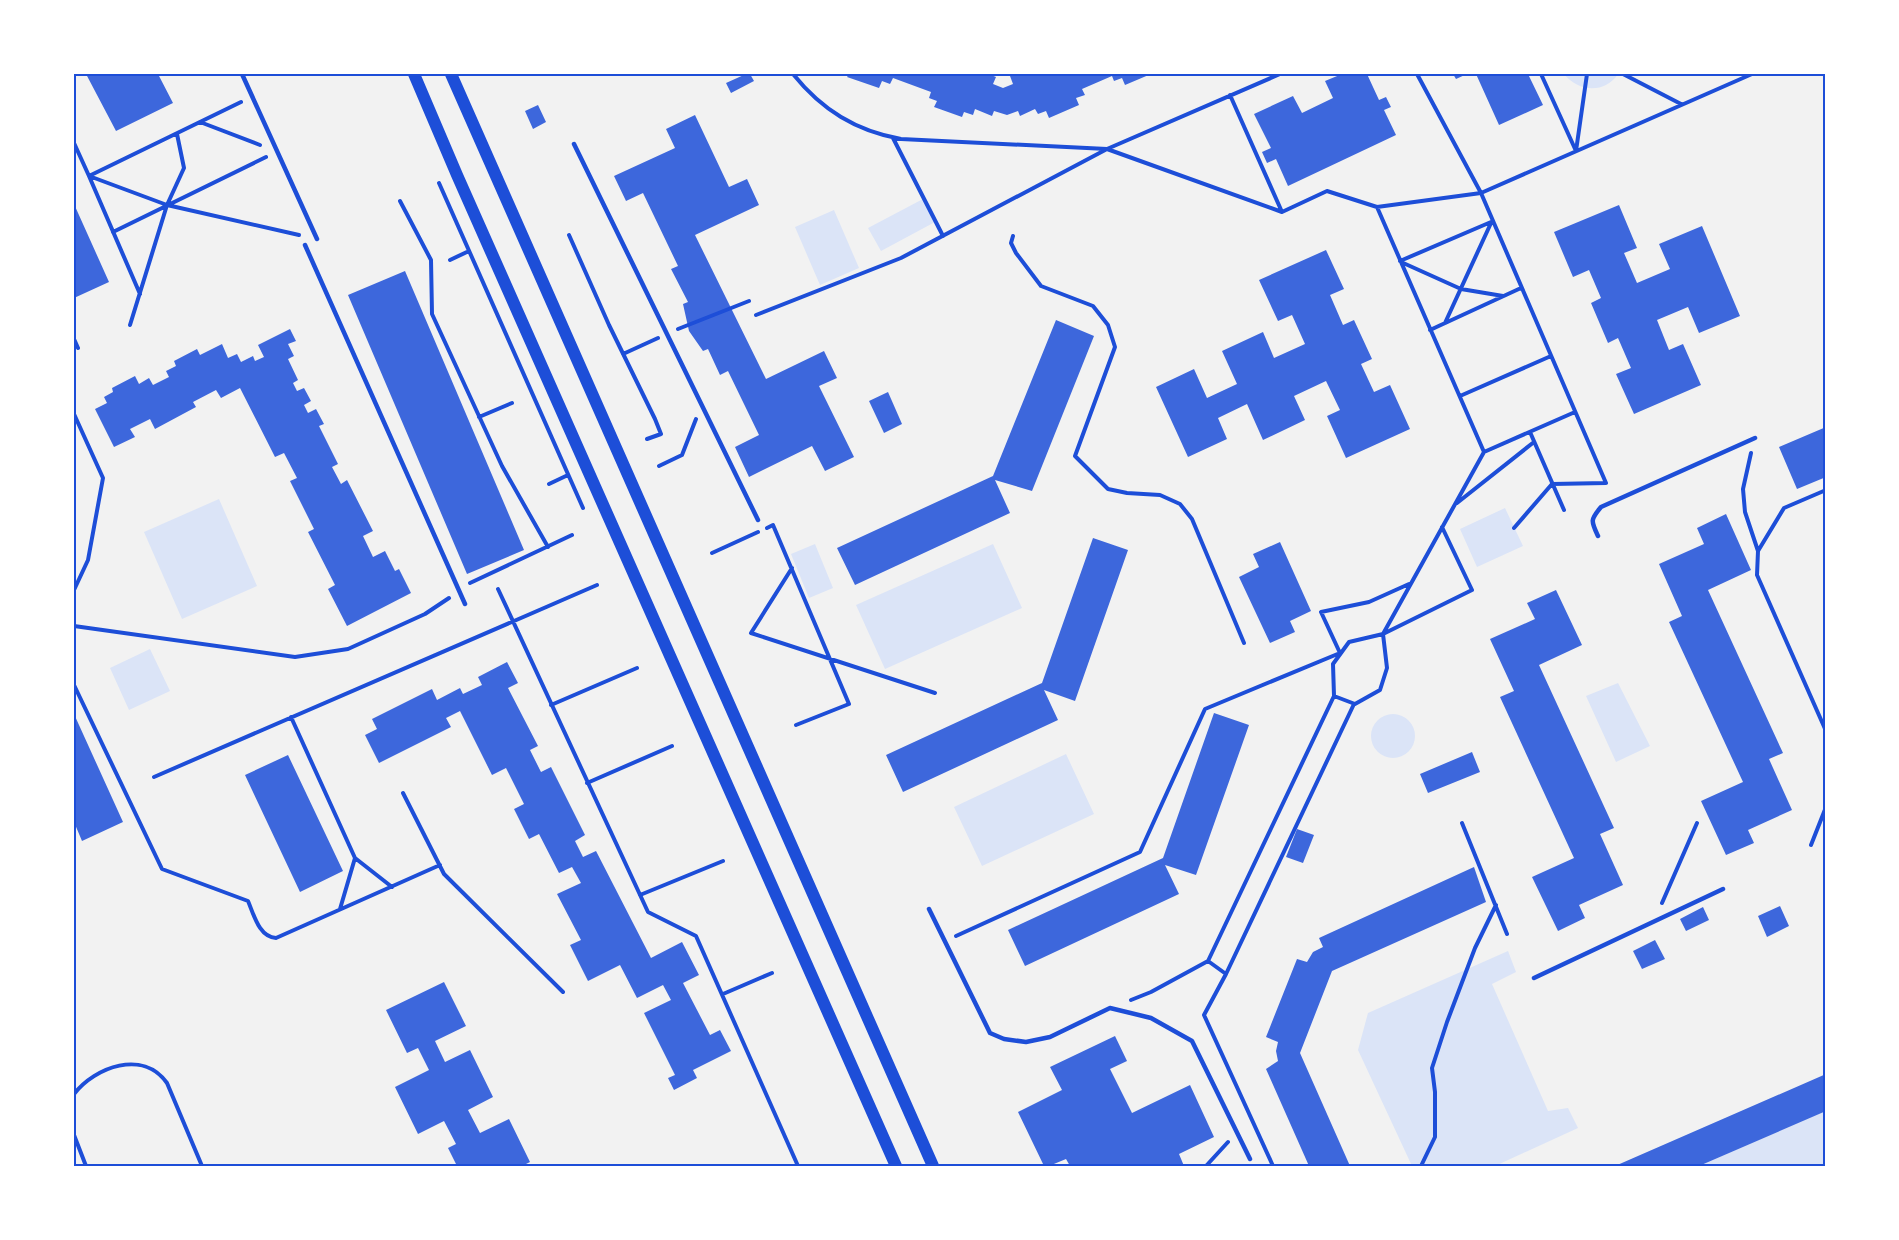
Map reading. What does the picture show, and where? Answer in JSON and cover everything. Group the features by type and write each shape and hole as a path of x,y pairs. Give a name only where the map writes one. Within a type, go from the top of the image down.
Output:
{"main road":[{"path":"414,74 896,1167"},
{"path":"451,74 933,1167"}],"lane":[{"path":"242,74 317,239"},
{"path":"574,144 758,520"},
{"path":"305,245 465,604"},
{"path":"1598,536 1592,518 1601,507 1755,438"},
{"path":"1534,978 1723,889"},
{"path":"928,909 990,1033 1004,1039 1026,1042 1050,1037 1110,1008 1151,1018 1192,1041 1250,1159"}],"path":[{"path":"793,74 832,113 870,132 893,137 1107,149 1282,212 1327,191 1377,207 1481,194 1742,75 1752,74"},
{"path":"756,315 875,269 943,236 1107,149 1280,74"},
{"path":"1417,74 1481,194 1606,483 1552,484 1515,528"},
{"path":"1541,74 1576,151"},
{"path":"1576,151 1587,74"},
{"path":"1623,74 1680,104"},
{"path":"1230,94 1282,212"},
{"path":"89,176 253,96"},
{"path":"200,122 278,151"},
{"path":"130,325 167,205 184,168 177,134"},
{"path":"893,137 943,236"},
{"path":"74,143 140,294"},
{"path":"113,232 278,151"},
{"path":"89,176 167,205 317,239"},
{"path":"439,183 583,508"},
{"path":"400,201 431,260 432,314 502,466 548,547"},
{"path":"1377,207 1484,452"},
{"path":"1400,261 1492,222"},
{"path":"1445,323 1492,222"},
{"path":"569,235 661,434 647,439"},
{"path":"1013,236 1011,243 1016,253 1041,286 1093,306 1108,325 1113,339 1114,348 1075,456 1108,489 1160,495 1180,504 1192,519 1244,643"},
{"path":"450,260 469,251"},
{"path":"1400,261 1461,289 1503,296"},
{"path":"1430,330 1521,288"},
{"path":"623,354 667,333 749,301"},
{"path":"74,339 78,348"},
{"path":"1460,396 1551,356"},
{"path":"478,417 512,402"},
{"path":"660,466 682,455 702,404"},
{"path":"1273,1167 1204,1015 1226,974 1355,704 1380,690 1387,668 1383,634 1484,452 1575,412"},
{"path":"74,414 103,478 88,560 74,590"},
{"path":"1530,432 1563,510"},
{"path":"1755,438 1743,489 1745,512 1758,551 1756,575 1826,731"},
{"path":"1454,506 1534,442"},
{"path":"549,484 568,475"},
{"path":"1758,551 1784,508 1826,490"},
{"path":"712,553 773,525 849,704 796,725"},
{"path":"1110,1008 1151,992 1208,961 1334,696 1333,664 1349,642 1383,634 1472,590 1442,527"},
{"path":"74,626 295,657 348,649 425,614 468,584 572,536"},
{"path":"792,568 751,633 935,693"},
{"path":"1340,653 1321,612 1370,602 1411,584"},
{"path":"154,777 597,585"},
{"path":"498,589 648,912 696,936 798,1167"},
{"path":"945,942 1140,852 1205,709 1340,653"},
{"path":"551,705 638,668"},
{"path":"74,685 162,869 248,901 263,933 269,938 276,938 440,865"},
{"path":"1334,696 1355,704"},
{"path":"291,717 355,858 392,887"},
{"path":"587,783 672,746"},
{"path":"403,793 444,874 564,992"},
{"path":"1811,845 1826,807"},
{"path":"1462,823 1507,934"},
{"path":"1654,921 1697,823"},
{"path":"340,910 355,858"},
{"path":"640,895 723,861"},
{"path":"1421,1167 1435,1137 1435,1092 1432,1068 1475,948 1496,905"},
{"path":"1208,961 1226,974"},
{"path":"723,994 772,973"},
{"path":"74,1094 91,1076 106,1069 129,1064 160,1073 167,1083 202,1167"},
{"path":"74,1135 86,1167"}],"shaded area":[{"path":"1564,74 1618,74 1606,85 1591,88 1577,84"},
{"path":"923,199 935,222 881,251 868,228"},
{"path":"834,210 859,268 820,285 795,227"},
{"path":"219,499 257,586 182,619 144,532"},
{"path":"1505,508 1523,546 1477,567 1460,529"},
{"path":"815,544 833,588 809,598 791,554"},
{"path":"993,544 1022,608 885,669 856,605"},
{"path":"150,649 170,691 129,710 110,668"},
{"path":"1618,683 1650,746 1616,762 1586,696"},
{"path":"1393,714 1402,715 1409,720 1414,727 1414,745 1409,752 1402,757 1393,758 1384,757 1377,752 1372,745 1371,736 1372,727 1377,720 1384,715"},
{"path":"1066,754 1094,814 982,866 954,807"},
{"path":"1508,951 1516,972 1492,984 1548,1111 1568,1108 1578,1128 1495,1166 1412,1166 1358,1050 1368,1013"},
{"path":"1825,1111 1825,1165 1699,1166"}],"building":[{"path":"86,74 158,74 173,103 116,131"},
{"path":"750,74 754,81 731,93 726,83"},
{"path":"849,74 992,74 996,77 993,84 1003,88 1013,84 1010,76 1016,74 1151,74 1125,85 1122,78 1114,81 1112,76 1082,89 1085,95 1076,98 1079,105 1049,118 1046,111 1038,114 1035,109 1020,116 1018,111 1007,115 994,111 992,116 975,109 973,115 964,112 962,117 934,107 937,101 929,98 931,92 893,78 890,84 882,81 879,88 847,77"},
{"path":"1342,74 1367,74 1379,100 1386,97 1391,107 1384,110 1396,135 1288,186 1276,159 1267,163 1262,152 1271,148 1254,114 1293,96 1302,113 1333,98 1325,81"},
{"path":"1453,74 1467,74 1456,79"},
{"path":"1476,74 1528,74 1543,105 1499,125"},
{"path":"538,105 546,122 533,129 525,111"},
{"path":"695,115 729,187 747,179 759,205 695,235 766,379 824,351 837,378 819,386 854,457 825,471 812,446 749,477 735,447 759,435 728,371 720,375 708,349 703,351 689,331 683,304 688,302 671,269 678,266 643,193 626,201 614,176 675,148 666,129"},
{"path":"74,204 109,282 74,298"},
{"path":"1619,205 1637,248 1624,253 1637,283 1670,269 1659,244 1702,226 1740,316 1699,333 1688,307 1657,320 1669,350 1683,344 1701,385 1634,414 1616,374 1631,368 1618,338 1608,343 1591,303 1601,298 1589,270 1573,277 1554,232"},
{"path":"1326,250 1344,289 1330,295 1343,325 1354,320 1372,359 1361,364 1374,392 1390,385 1410,429 1346,458 1327,416 1340,410 1326,381 1294,396 1305,420 1263,440 1247,404 1218,418 1227,439 1188,457 1156,387 1194,369 1207,398 1237,384 1222,351 1263,332 1274,358 1305,344 1292,315 1278,321 1259,280"},
{"path":"405,271 524,550 467,574 348,295"},
{"path":"1056,320 1094,336 1032,491 995,480 1010,513 855,585 837,548 993,476"},
{"path":"290,329 296,341 288,344 294,356 288,359 298,380 293,383 297,391 304,388 311,401 304,405 308,413 316,409 324,424 319,426 338,464 332,467 341,484 347,480 373,531 363,536 373,557 385,551 395,571 399,569 411,593 347,626 328,589 335,585 308,532 314,529 290,481 297,478 284,453 275,457 240,388 221,398 216,390 193,402 196,407 155,429 150,419 130,429 135,437 114,447 95,409 107,403 104,397 113,392 112,388 135,376 139,384 149,378 153,385 169,377 166,371 176,366 174,361 197,349 200,355 222,344 228,358 237,354 241,362 253,356 255,361 264,357 258,345"},
{"path":"888,392 902,424 884,433 869,401"},
{"path":"1826,427 1826,477 1797,489 1779,447"},
{"path":"1726,514 1751,570 1708,590 1783,753 1769,759 1792,810 1748,830 1754,843 1726,855 1701,801 1743,782 1669,622 1682,616 1659,564 1704,544 1697,528"},
{"path":"1093,538 1128,550 1075,701 1044,690 1058,720 903,792 886,755 1042,683"},
{"path":"1280,542 1311,611 1290,621 1295,632 1270,643 1239,577 1259,567 1253,554"},
{"path":"1556,590 1582,645 1539,665 1614,828 1600,834 1623,885 1579,905 1585,918 1558,931 1532,877 1574,858 1500,697 1514,691 1490,639 1535,619 1527,603"},
{"path":"507,662 518,683 508,688 538,746 530,750 541,772 551,767 585,835 575,841 583,857 596,851 651,958 682,942 699,975 683,983 710,1035 720,1030 731,1051 693,1070 697,1078 674,1090 668,1078 675,1075 644,1013 671,1000 663,985 637,998 620,965 588,981 570,945 581,940 557,894 581,883 572,867 559,873 539,834 529,839 514,809 524,804 506,768 492,775 460,711 446,718 451,727 379,763 365,735 377,729 372,719 432,689 437,700 460,688 463,694 482,685 478,677"},
{"path":"1214,713 1249,725 1196,875 1165,865 1179,894 1025,966 1008,930 1163,858"},
{"path":"74,714 123,822 82,841 74,822"},
{"path":"1472,752 1480,772 1428,793 1420,774"},
{"path":"288,755 343,871 300,892 245,775"},
{"path":"1297,829 1314,835 1303,863 1286,857"},
{"path":"1474,867 1486,902 1332,971 1300,1053 1350,1166 1309,1166 1266,1069 1278,1061 1276,1051 1278,1042 1266,1037 1297,959 1307,962 1313,952 1323,947 1319,938"},
{"path":"1780,906 1789,926 1767,937 1758,916"},
{"path":"1703,907 1709,920 1686,931 1680,919"},
{"path":"1655,940 1665,959 1642,969 1633,951"},
{"path":"444,982 466,1026 435,1041 445,1062 470,1050 493,1097 468,1110 480,1133 509,1119 530,1162 522,1166 457,1166 448,1148 456,1144 444,1121 418,1134 395,1087 429,1070 418,1048 407,1053 386,1010"},
{"path":"1115,1036 1127,1061 1110,1069 1132,1113 1190,1085 1214,1137 1179,1154 1184,1166 1070,1166 1066,1159 1044,1166 1018,1112 1062,1090 1050,1067"},
{"path":"1826,1074 1826,1111 1699,1166 1615,1166"}]}
